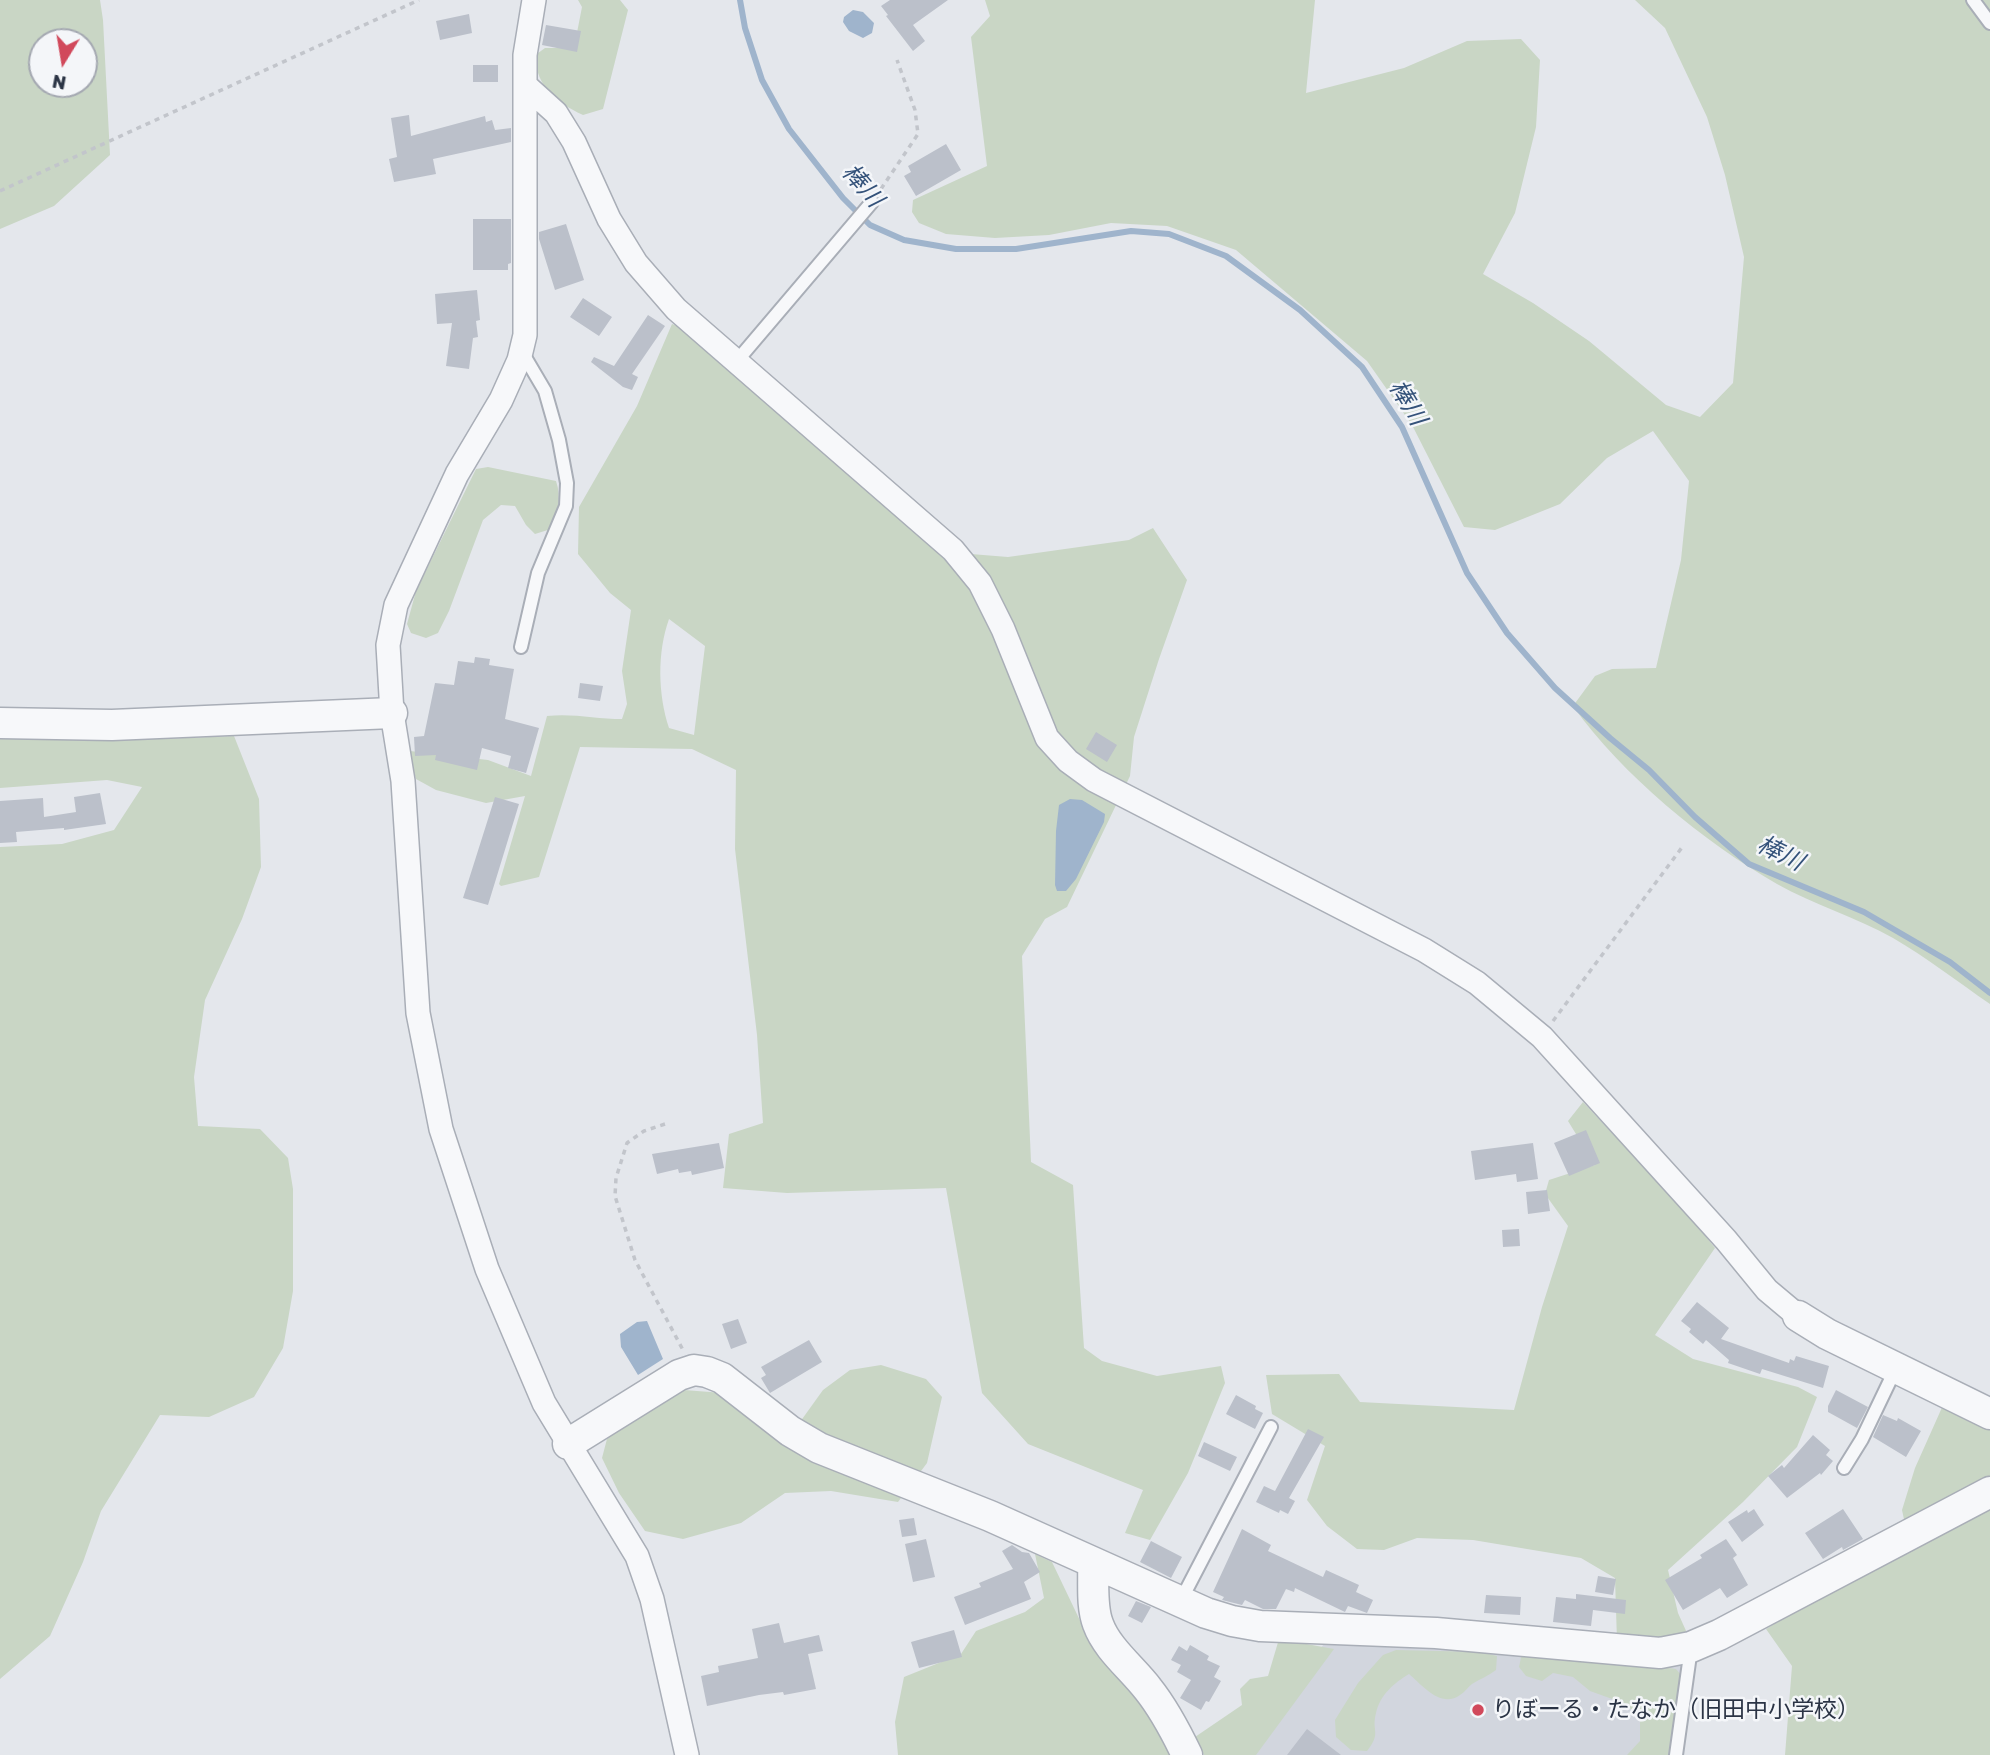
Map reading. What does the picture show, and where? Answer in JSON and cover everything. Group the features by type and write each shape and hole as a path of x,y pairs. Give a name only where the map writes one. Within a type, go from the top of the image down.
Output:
{"street":[{"path":"534,0 526,43 525,335 501,400 457,474 396,605 388,645 392,713 403,781 418,1013 441,1129 487,1269 544,1403 637,1556 652,1599 687,1755"},
{"path":"525,85 556,113 574,142 609,219 636,263 676,309 953,550 980,583 1003,629 1047,738 1068,761 1094,780 1424,950 1477,983 1542,1037 1726,1240 1767,1290 1798,1316 1827,1335 1990,1414"},
{"path":"0,723 112,725 392,713"},
{"path":"568,1444 679,1375 694,1370 708,1372 722,1378 790,1431 819,1448 990,1516 1180,1603 1232,1621 1261,1626 1437,1633 1660,1653 1692,1647 1756,1616 1990,1492"},
{"path":"1093,1564 1098,1625 1106,1639 1149,1690 1171,1723 1187,1755"}],"lane":[{"path":"1973,0 1990,23"},
{"path":"736,362 872,202"},
{"path":"521,351 545,391 567,482 566,506 538,573 521,647"},
{"path":"1843,1468 1862,1439 1896,1368"},
{"path":"1180,1603 1270,1427"},
{"path":"1676,1755 1692,1647"}],"path":[{"path":"0,191 419,0"},
{"path":"872,202 918,134 915,110 897,60"},
{"path":"1542,1037 1683,846"},
{"path":"665,1124 644,1131 627,1143 616,1178 615,1196 635,1260 694,1370"}],"shaded area":[{"name":"りぼーる・たなか（旧田中小学校）","path":"1328,1638 1348,1644 1441,1646 1683,1660 1670,1755 1245,1755"}],"green space":[{"path":"0,0 100,0 110,155 54,206 0,229"},
{"path":"578,0 620,0 628,10 603,109 583,115 564,105 550,93 540,77 534,56 545,48 574,48 582,7"},
{"path":"985,0 1315,0 1306,93 1404,68 1467,41 1521,39 1540,60 1536,127 1515,213 1483,274 1533,303 1589,341 1666,405 1700,417 1733,383 1744,257 1725,175 1707,117 1665,28 1635,0 1990,0 1990,1004 1893,938 1777,884 1721,848 1640,782 1615,757 1573,706 1595,676 1612,669 1656,668 1681,560 1689,481 1653,431 1607,458 1560,504 1495,530 1464,527 1412,425 1367,361 1236,250 1167,226 1111,223 1049,235 995,238 946,234 919,223 912,212 913,200 987,166 971,37 990,16"},
{"path":"672,324 688,330 946,552 1008,557 1129,540 1153,528 1187,580 1134,737 1130,776 1067,907 1045,919 1022,956 1031,1162 1073,1185 1084,1348 1102,1361 1157,1376 1221,1366 1225,1383 1188,1473 1150,1540 1125,1533 1143,1490 1028,1444 982,1393 946,1188 787,1193 723,1188 729,1134 763,1123 757,1035 735,849 736,770 692,749 580,747 539,877 501,886 499,884 525,796 486,803 436,790 416,779 410,751 488,760 531,776 547,716 622,719 627,704 622,671 631,610 610,593 578,554 579,507 637,406","holes":["669,619 705,646 694,735 669,728 665,715 660,674 662,646"]},
{"path":"488,467 556,481 559,499 551,529 535,534 515,506 501,505 483,520 438,633 426,638 411,633 407,624 416,591 476,469"},
{"path":"234,736 259,799 261,867 242,919 205,1000 194,1077 198,1126 260,1129 288,1158 293,1189 293,1291 283,1348 254,1397 209,1417 160,1415 101,1511 83,1562 50,1636 0,1679 0,847 62,844 114,830 142,787 107,780 0,788 0,737 161,739"},
{"path":"1583,1102 1688,1214 1715,1248 1655,1335 1693,1359 1798,1387 1817,1397 1797,1447 1743,1502 1668,1570 1678,1613 1687,1633 1663,1644 1617,1641 1615,1578 1581,1558 1473,1540 1417,1538 1384,1550 1357,1549 1327,1526 1307,1500 1325,1446 1272,1414 1266,1375 1339,1374 1360,1402 1514,1410 1542,1307 1568,1226 1545,1194 1549,1180 1595,1165 1568,1121"},
{"path":"881,1365 926,1379 942,1397 927,1463 898,1502 831,1491 785,1493 741,1523 683,1539 645,1531 619,1493 602,1458 607,1439 639,1412 684,1390 723,1393 800,1422 823,1390 850,1370"},
{"path":"1944,1403 1990,1428 1990,1478 1905,1524 1902,1510 1915,1468"},
{"path":"1990,1505 1990,1755 1785,1755 1792,1666 1766,1629 1834,1588"},
{"path":"1035,1554 1052,1562 1085,1631 1138,1695 1173,1755 898,1755 895,1722 904,1677 961,1654 976,1631 1025,1612 1044,1598"},
{"path":"1279,1639 1334,1649 1256,1755 1204,1755 1195,1737 1242,1705 1240,1689 1250,1679 1268,1676"},
{"path":"1396,1650 1481,1652 1497,1656 1496,1670 1453,1699 1432,1694 1409,1674 1384,1695 1375,1719 1374,1740 1367,1751 1351,1750 1336,1737 1335,1720 1358,1683 1383,1655"},
{"path":"1522,1653 1590,1657 1676,1669 1681,1675 1668,1755 1627,1755 1640,1741 1640,1718 1626,1704 1590,1691 1573,1677 1553,1673 1542,1681 1526,1676 1519,1667"}],"water":[{"path":"853,10 863,12 874,23 872,33 863,38 849,31 843,22 844,17"},
{"path":"1070,799 1082,800 1105,814 1104,822 1076,879 1066,891 1057,891 1056,831 1059,805"},
{"path":"647,1321 663,1359 638,1375 621,1347 620,1334 637,1322"}],"building":[{"path":"890,0 948,0 913,25 925,41 913,51 881,6"},
{"path":"469,14 472,33 440,40 436,21"},
{"path":"546,25 581,31 577,52 542,45"},
{"path":"473,65 498,65 498,82 473,82"},
{"path":"409,115 411,136 485,116 486,122 492,120 495,130 511,128 511,142 433,159 436,174 394,182 389,159 397,157 391,118"},
{"path":"946,144 961,170 916,196 904,176 911,172 908,166"},
{"path":"473,219 511,219 511,263 508,264 508,270 473,270"},
{"path":"566,224 584,280 555,290 539,232"},
{"path":"477,290 480,320 476,321 478,337 473,338 469,369 446,366 452,323 437,324 435,294"},
{"path":"583,298 612,317 599,336 570,317"},
{"path":"648,315 665,326 632,374 638,377 632,390 623,387 591,362 594,357 614,366"},
{"path":"475,657 490,659 489,665 514,669 505,719 539,728 526,773 508,768 511,756 482,748 477,770 435,760 436,755 415,756 414,737 424,736 435,683 454,685 458,661 474,663"},
{"path":"580,683 603,686 600,701 578,698"},
{"path":"1096,732 1117,745 1107,762 1086,749"},
{"path":"100,793 106,824 64,830 16,832 17,842 0,843 0,801 43,798 44,817 76,812 74,797"},
{"path":"495,797 519,804 488,905 463,898"},
{"path":"1586,1130 1600,1163 1569,1176 1554,1143"},
{"path":"719,1143 724,1168 692,1175 691,1171 679,1173 678,1169 657,1174 652,1154"},
{"path":"1533,1143 1538,1179 1517,1182 1516,1174 1475,1180 1471,1151"},
{"path":"1547,1190 1550,1211 1528,1214 1526,1192"},
{"path":"1519,1229 1520,1246 1503,1247 1502,1230"},
{"path":"1697,1302 1729,1328 1721,1339 1789,1363 1790,1359 1794,1361 1796,1356 1829,1366 1823,1388 1762,1369 1760,1374 1728,1363 1729,1360 1706,1340 1703,1344 1681,1321"},
{"path":"738,1319 747,1343 731,1349 722,1324"},
{"path":"809,1340 822,1362 770,1393 761,1378 766,1375 761,1367"},
{"path":"1836,1390 1868,1407 1857,1428 1828,1412"},
{"path":"1236,1395 1263,1413 1255,1429 1226,1414"},
{"path":"1883,1415 1897,1421 1898,1418 1921,1431 1906,1457 1873,1437"},
{"path":"1308,1429 1324,1437 1289,1498 1295,1501 1288,1514 1280,1510 1279,1513 1256,1502 1264,1486 1275,1491"},
{"path":"1813,1435 1830,1450 1826,1455 1833,1461 1821,1475 1820,1473 1787,1498 1768,1476 1782,1465 1784,1468"},
{"path":"1204,1442 1237,1457 1230,1471 1198,1456"},
{"path":"1754,1509 1764,1525 1742,1542 1728,1522 1747,1510 1748,1513"},
{"path":"1843,1509 1863,1539 1843,1550 1842,1547 1823,1559 1805,1533"},
{"path":"914,1518 917,1535 902,1537 899,1520"},
{"path":"1242,1529 1271,1545 1268,1551 1323,1577 1326,1570 1359,1585 1356,1592 1373,1600 1367,1613 1348,1606 1345,1612 1295,1588 1294,1592 1286,1589 1276,1609 1263,1609 1245,1600 1242,1605 1222,1600 1224,1597 1213,1592"},
{"path":"926,1539 935,1577 913,1582 905,1544"},
{"path":"1726,1539 1737,1555 1733,1558 1748,1585 1727,1598 1720,1588 1683,1610 1665,1580 1702,1558 1700,1555"},
{"path":"1151,1541 1182,1557 1171,1578 1140,1562"},
{"path":"1012,1545 1029,1553 1040,1572 1024,1582 1031,1599 965,1625 954,1597 981,1587 979,1583 1013,1569 1002,1551"},
{"path":"1598,1576 1616,1579 1613,1595 1595,1592"},
{"path":"1576,1594 1626,1600 1625,1614 1593,1610 1591,1626 1553,1622 1556,1597 1576,1599"},
{"path":"1486,1595 1521,1597 1520,1615 1484,1613"},
{"path":"1136,1601 1151,1607 1142,1623 1128,1616"},
{"path":"779,1623 784,1643 819,1635 823,1651 808,1654 816,1689 784,1695 783,1692 759,1695 707,1706 701,1676 719,1672 718,1666 758,1658 752,1629"},
{"path":"954,1630 962,1657 919,1668 911,1642"},
{"path":"1190,1645 1209,1656 1207,1660 1220,1666 1214,1677 1221,1681 1201,1710 1180,1698 1191,1680 1177,1672 1181,1665 1171,1660 1179,1646 1187,1651"},
{"path":"1307,1729 1341,1755 1287,1755"}],"waterway":[{"name":"棒川","path":"740,0 745,28 762,80 789,129 843,198 870,225 904,240 956,249 1016,249 1131,231 1169,234 1226,256 1300,310 1362,367 1402,427 1467,573 1507,633 1555,688 1649,770 1695,817 1749,864 1864,912 1950,962 1990,993"}],"place":[{"name":"りぼーる・たなか（旧田中小学校）","path":"1478,1710"}]}
